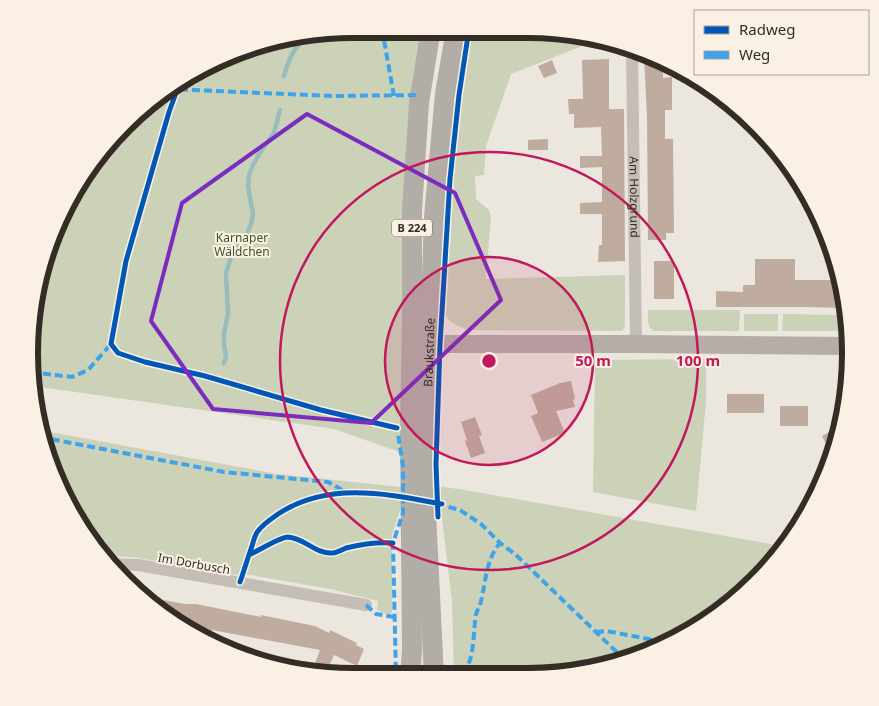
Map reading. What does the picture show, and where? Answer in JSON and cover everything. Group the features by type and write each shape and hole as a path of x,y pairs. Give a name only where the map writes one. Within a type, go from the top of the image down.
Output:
{"main road":[{"name":"Braukstraße","path":"411,668 412,211 419,103 430,38"},
{"name":"Braukstraße","path":"434,668 426,512 434,217 445,94 454,38"}],"street":[{"name":"Am Holzgrund","path":"632,56 636,344"},
{"path":"430,344 842,346"},
{"name":"Im Dorbusch","path":"119,564 138,565 366,605"}],"highlighted area":[{"path":"307,114 455,193 501,300 371,423 213,409 151,321 182,203"}],"green space":[{"name":"Karnaper Wäldchen","path":"332,38 429,38 411,456 334,429 39,387 38,332 48,271 70,213 103,161 145,116 195,80 213,70 252,54 271,48 312,40"},
{"path":"472,38 547,38 588,44 511,74 486,146 484,175 475,176 476,199 489,210 491,216 486,279 625,275 625,326 622,331 468,330 448,319 446,316 450,222 459,118"},
{"path":"648,310 740,310 739,331 654,331 649,325"},
{"path":"744,314 778,314 778,331 744,331"},
{"path":"783,314 839,315 841,331 782,331"},
{"path":"706,359 706,401 696,511 593,492 595,360"},
{"path":"47,432 277,474 401,487 401,507 392,535 392,613 387,615 377,610 378,601 330,589 132,557 112,556 91,528 70,493 54,454"},
{"path":"438,486 776,545 734,590 684,626 666,636 627,652 608,658 567,666 547,668 454,668 452,601"}],"building":[{"path":"609,59 609,109 624,109 625,261 598,262 599,245 602,245 602,214 580,214 580,203 602,202 602,167 580,168 580,156 602,156 601,127 574,128 574,114 569,114 568,99 583,99 582,60"},
{"path":"552,60 557,73 544,78 538,66"},
{"path":"644,61 663,69 663,78 672,77 672,110 665,110 665,139 673,139 674,233 666,233 666,240 648,240 647,116"},
{"path":"548,139 548,150 528,150 528,140"},
{"path":"755,259 795,259 795,280 833,280 838,308 716,307 716,291 743,292 743,285 755,285"},
{"path":"654,261 674,261 674,299 654,299"},
{"path":"571,381 575,407 556,411 565,433 542,442 531,416 538,413 531,395 560,383"},
{"path":"727,394 764,394 764,413 727,413"},
{"path":"780,406 808,406 808,426 780,426"},
{"path":"475,417 482,435 479,436 485,453 471,458 461,422"},
{"path":"832,431 827,447 822,436"},
{"path":"156,599 196,604 261,617 261,615 315,626 329,633 330,630 357,643 356,645 364,649 357,666 334,655 328,668 314,666 320,650 212,630 211,635"}],"waterway":[{"path":"284,76 288,63 302,42"},
{"path":"224,363 226,356 224,333 228,314 226,273 231,257 246,236 251,224 253,214 248,186 249,175 261,151 274,133 280,110"}],"marked path":[{"path":"384,38 394,96"},
{"path":"180,90 333,96 420,95"},
{"path":"38,373 72,377 88,370 111,344"},
{"path":"393,427 397,428 403,466 403,513 393,543 396,668"},
{"path":"49,439 224,472 328,482 346,492"},
{"path":"437,504 460,510 481,524 500,543 515,554 619,654"},
{"path":"466,668 470,660 476,615 481,601 487,570 495,549 500,543"},
{"path":"366,605 376,614 394,617"},
{"path":"596,632 607,631 656,640"}],"cycle path":[{"path":"438,517 436,464 440,345 450,179 468,38"},
{"path":"176,92 126,261 111,344 118,353 145,362 205,376 321,410 397,428"},
{"path":"240,582 258,531 278,514 297,504 317,497 358,493 379,494 442,504"},
{"path":"249,555 288,537 299,540 326,553 337,552 364,544 393,543"}]}
